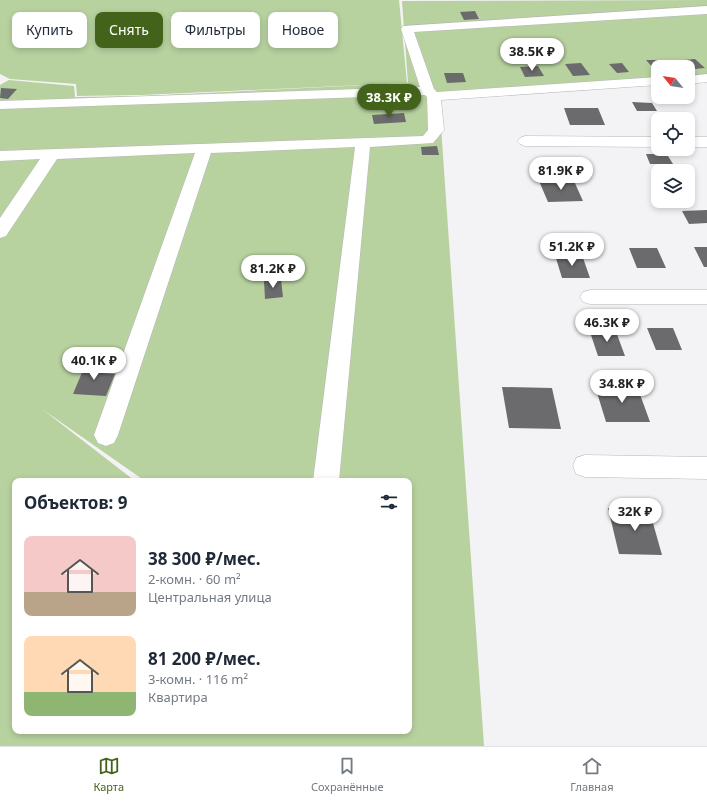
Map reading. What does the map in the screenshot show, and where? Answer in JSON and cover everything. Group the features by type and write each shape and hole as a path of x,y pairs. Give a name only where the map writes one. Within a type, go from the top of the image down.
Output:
{"street":[{"path":"0,156 428,140 436,130 431,93 407,29 707,10"},
{"path":"695,79 707,78"},
{"path":"0,105 431,93 651,82"},
{"path":"326,478 363,142"},
{"path":"526,142 651,142"},
{"path":"695,142 707,142"},
{"path":"106,435 205,148"},
{"path":"0,232 51,155"},
{"path":"590,297 707,297"},
{"path":"585,466 707,468"}],"green space":[{"path":"0,0 399,0 407,83 142,95 77,96 76,84 10,79 0,74"},
{"path":"707,0 707,76 695,77 695,60 651,60 651,81 439,98 484,746 0,746 0,85 9,80 74,86 75,97 142,96 408,83 402,1"}],"building":[{"path":"475,11 479,19 464,20 460,12"},
{"path":"695,59 705,68 695,69 695,60 684,60"},
{"path":"646,60 651,60 651,66"},
{"path":"581,63 590,75 573,76 565,64"},
{"path":"622,63 629,72 617,73 609,64"},
{"path":"538,66 544,76 525,77 520,67"},
{"path":"444,73 463,73 466,82 447,83"},
{"path":"1,88 17,89 8,99 0,98"},
{"path":"632,102 651,103 657,111 637,111"},
{"path":"564,108 598,108 605,125 570,125"},
{"path":"404,113 406,122 374,124 372,115"},
{"path":"437,146 439,155 422,155 421,147"},
{"path":"646,154 651,154 651,156 668,156 673,164 651,164"},
{"path":"539,181 574,181 583,201 548,202"},
{"path":"707,210 707,223 689,224 682,211"},
{"path":"694,247 707,247 707,267 704,267"},
{"path":"629,248 657,248 666,268 637,268"},
{"path":"555,255 582,255 590,278 562,278"},
{"path":"281,279 283,297 265,299 264,281"},
{"path":"647,328 673,328 682,350 656,350"},
{"path":"589,329 615,329 625,356 598,356"},
{"path":"86,363 106,364 103,373 115,374 106,396 73,394"},
{"path":"595,386 637,386 650,422 606,422"},
{"path":"502,387 552,388 561,429 509,428"},
{"path":"608,508 649,509 662,555 619,554"}]}
